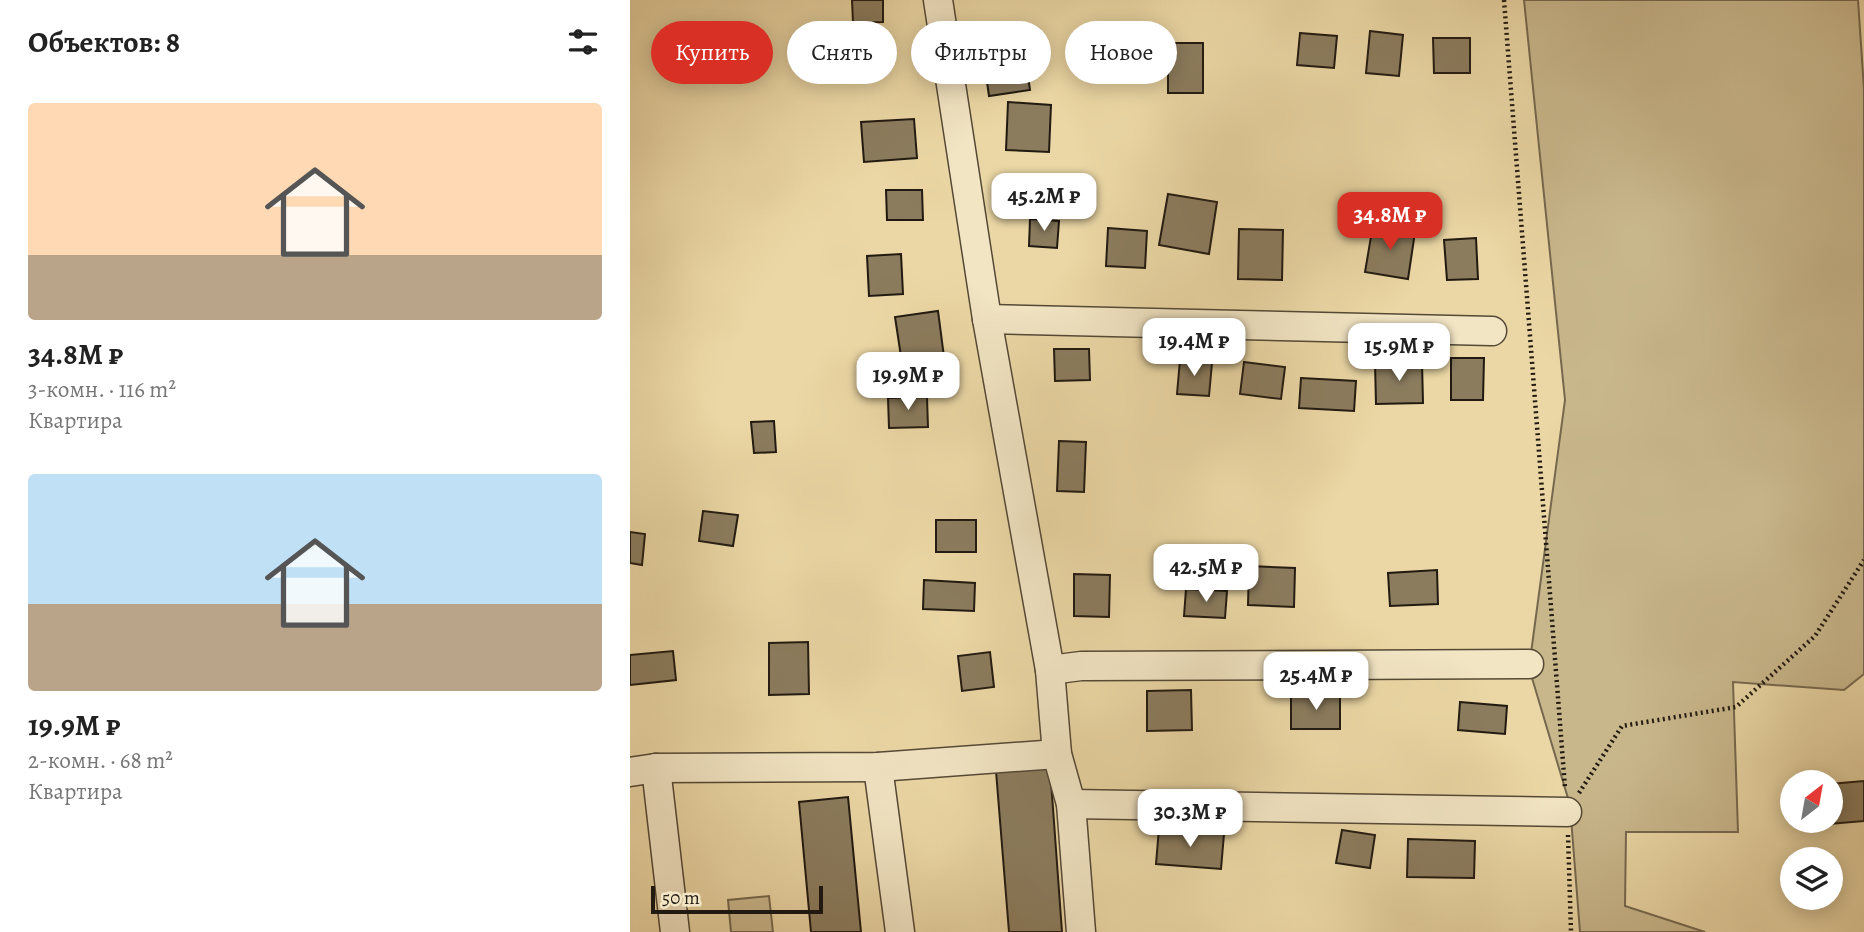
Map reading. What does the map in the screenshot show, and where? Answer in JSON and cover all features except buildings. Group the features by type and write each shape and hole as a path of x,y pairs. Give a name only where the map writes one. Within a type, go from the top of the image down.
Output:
{"street":[{"path":"938,0 988,319 1049,670 1057,754 1071,804 1081,932"},
{"path":"988,319 1492,331"},
{"path":"1049,670 1081,666 1529,664"},
{"path":"675,932 643,770 878,767 1057,754"},
{"path":"878,767 900,932"},
{"path":"1071,804 1567,812"}],"path":[{"path":"1504,0 1567,812 1571,932"},
{"path":"1567,812 1622,726 1737,707 1815,636 1864,560"}],"shaded area":[{"path":"1524,0 1858,0 1864,89 1864,674 1844,690 1733,682 1738,832 1626,832 1625,906 1705,932 1580,932 1570,805 1529,668 1565,400"},
{"path":"769,896 773,932 731,932 728,900"}]}
